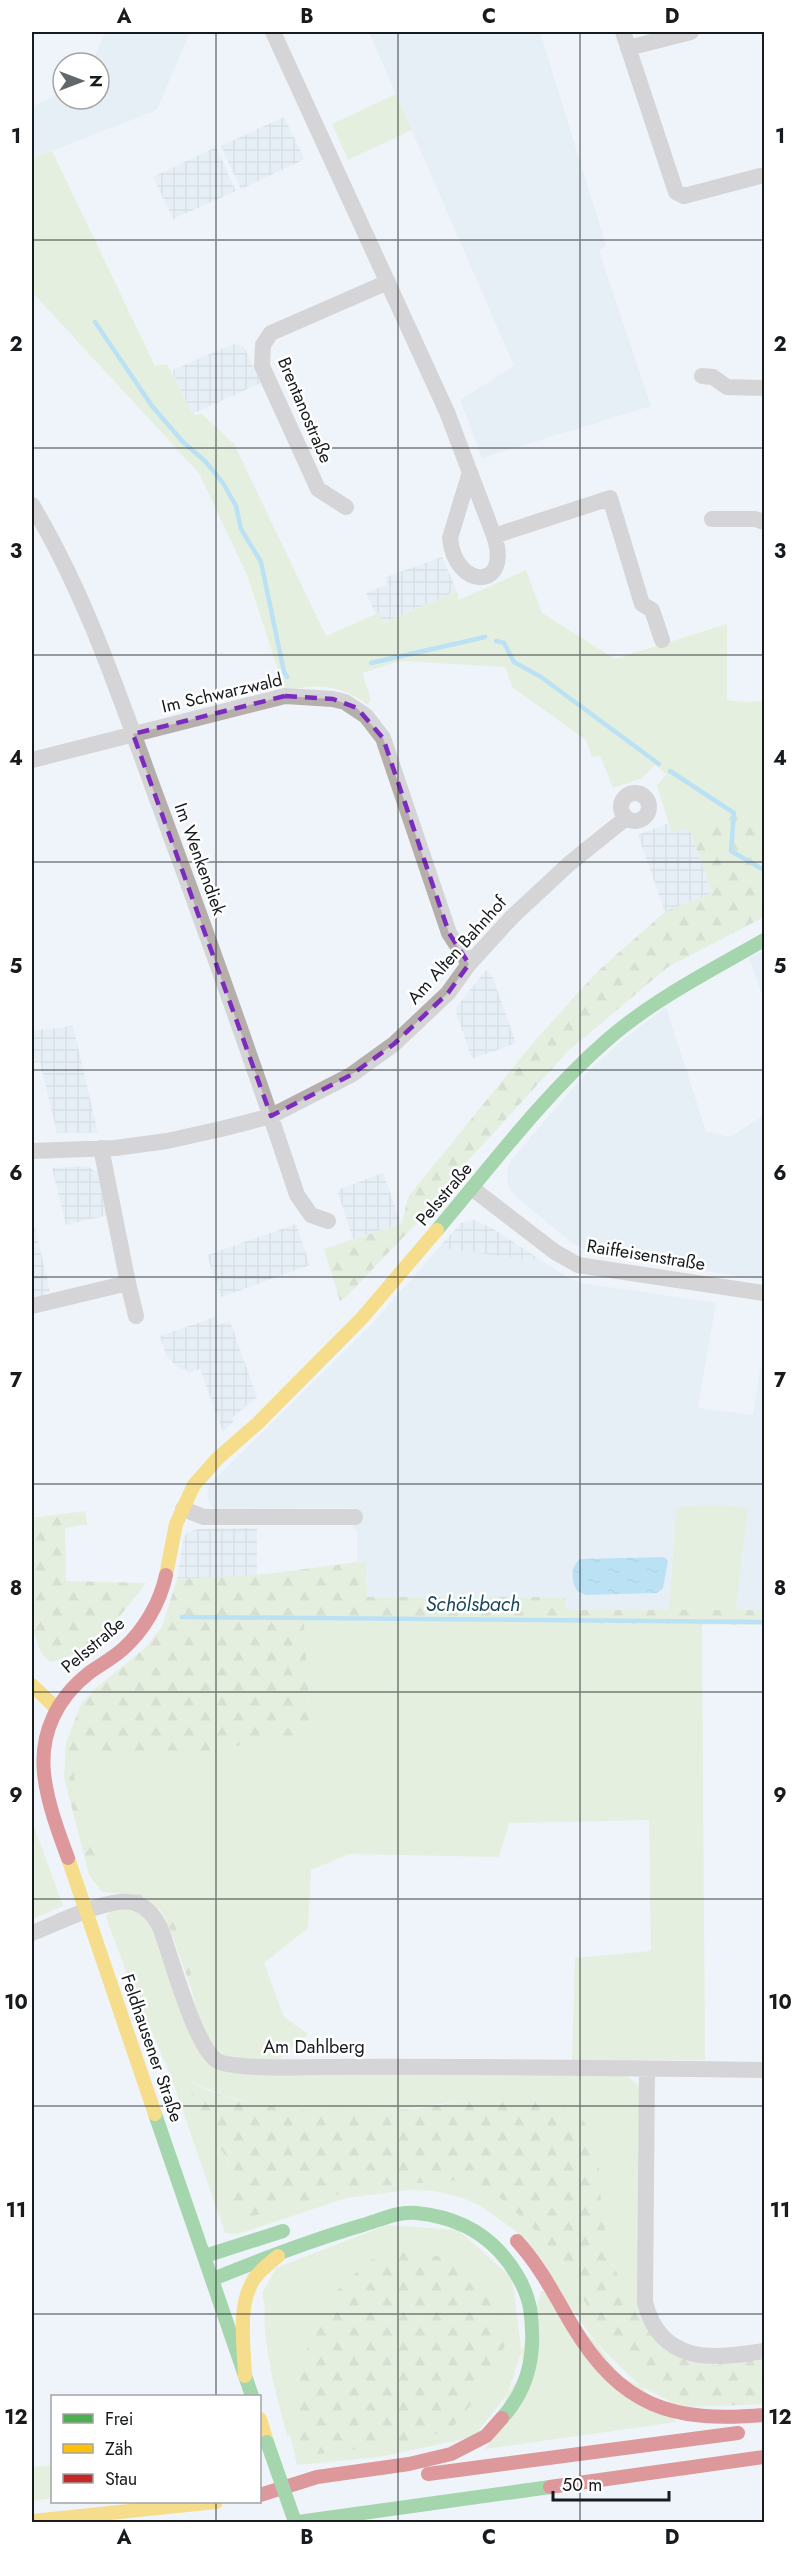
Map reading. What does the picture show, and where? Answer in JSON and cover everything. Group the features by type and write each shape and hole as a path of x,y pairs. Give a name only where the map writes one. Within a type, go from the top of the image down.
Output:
{"main road":[{"name":"Pelsstraße","path":"56,1708 67,1693 88,1674 122,1650 144,1626 163,1588 176,1524 194,1485 218,1458 258,1423 362,1318 551,1096 607,1040 660,1000 765,940"},
{"path":"32,1685 56,1708"},
{"name":"Feldhausener Straße","path":"56,1708 46,1735 44,1773 56,1824 251,2395"},
{"path":"213,2279 316,2238 386,2218 415,2213 470,2227 498,2246 516,2270 534,2317 535,2345 528,2376 519,2398 506,2416 485,2437 427,2461 321,2475 261,2496"},
{"path":"205,2256 296,2227"},
{"path":"508,2233 535,2264 595,2359 613,2380 657,2408 689,2417 710,2419 765,2415"},
{"path":"245,2376 243,2341 245,2309 254,2279 282,2252"},
{"path":"261,2422 296,2523 765,2457"},
{"path":"261,2496 753,2431"},
{"path":"32,2521 206,2503"}],"street":[{"path":"273,32 447,412 470,472 500,552 499,563 495,571 483,577 467,575 460,569 451,550 450,538 470,472"},
{"path":"623,32 676,192 684,196 760,176"},
{"path":"628,48 692,32"},
{"name":"Brentanostraße","path":"346,507 318,489 262,366 263,345 271,333 388,282"},
{"path":"702,376 712,376 728,387 765,388"},
{"path":"494,536 610,498 642,604 651,610 662,640"},
{"name":"Im Wenkendiek","path":"32,505 60,556 97,638 271,1116 297,1195 311,1215 328,1221"},
{"path":"712,519 755,519 765,522"},
{"name":"Im Schwarzwald","path":"32,760 285,696 333,699 357,708 384,738 449,933 470,964"},
{"name":"Am Alten Bahnhof","path":"32,1151 101,1148 167,1141 271,1116 351,1075 394,1044 448,993 470,964 512,917 570,863 626,818"},
{"path":"101,1148 136,1316"},
{"name":"Raiffeisenstraße","path":"473,1190 555,1252 578,1265 765,1293"},
{"path":"32,1306 128,1283"},
{"path":"183,1509 204,1517 355,1517"},
{"name":"Am Dahlberg","path":"32,1933 118,1901 138,1904 155,1916 200,2040 214,2058 226,2064 286,2067 765,2070"},
{"path":"647,2069 645,2302 648,2313 660,2335 674,2347 688,2353 706,2357 729,2357 765,2351"}],"highlighted area":[{"path":"285,696 333,699 357,708 383,738 449,933 469,964 448,993 394,1044 351,1075 271,1116 133,734"}],"shaded area":[{"path":"105,32 190,32 157,110 32,159 32,107 51,97 51,111 111,111 111,51 97,51"},
{"path":"369,32 540,32 606,245 599,251 651,406 482,458 460,400 514,366"},
{"path":"284,117 303,160 241,189 221,146"},
{"path":"216,147 236,191 173,219 153,177"},
{"path":"236,344 244,347 261,383 192,414 173,370"},
{"path":"442,557 457,591 383,623 366,593 388,584 386,577"},
{"path":"668,823 672,833 685,828 690,831 712,893 665,912 638,835"},
{"path":"764,950 764,1001 749,958"},
{"path":"486,970 492,975 516,1043 472,1059 455,1009"},
{"path":"666,1007 706,1131 730,1137 764,1115 764,1280 594,1254 573,1244 514,1195 508,1186 507,1169 511,1160 584,1075 625,1038"},
{"path":"73,1026 98,1133 57,1133 40,1062 33,1063 32,1031"},
{"path":"87,1166 98,1173 109,1215 66,1225 52,1168"},
{"path":"383,1173 401,1223 353,1239 337,1190"},
{"path":"474,1220 492,1228 544,1262 441,1248 441,1245 461,1223"},
{"path":"296,1224 310,1265 221,1297 207,1255"},
{"path":"32,1227 35,1227 50,1292 44,1293 41,1298 32,1300"},
{"path":"441,1245 442,1248 544,1262 569,1278 582,1283 716,1303 698,1408 753,1415 764,1343 764,1610 736,1610 748,1508 719,1505 676,1507 669,1610 565,1610 565,1597 367,1597 366,1561 357,1562 357,1530 353,1529 354,1508 213,1509 207,1497 211,1483 374,1322"},
{"path":"215,1317 218,1325 230,1321 257,1397 232,1418 233,1422 223,1432 200,1369 188,1373 186,1369 181,1370 167,1357 160,1336"},
{"path":"257,1528 257,1575 177,1579 184,1537 188,1532 198,1529"}],"green space":[{"path":"396,94 412,130 348,160 332,124"},
{"path":"52,151 155,366 167,364 193,415 202,414 234,444 326,636 378,613 384,623 457,591 459,600 526,570 542,613 615,659 727,624 727,700 764,701 764,831 730,809 716,823 690,831 685,829 672,833 657,786 666,774 655,765 642,778 613,788 600,756 592,757 586,740 513,688 505,667 400,661 362,673 371,699 368,705 348,693 328,688 307,687 285,691 247,575 199,473 32,292 32,159"},
{"path":"730,809 764,831 764,917 668,967 568,1051 458,1172 414,1226 340,1301 324,1249 402,1223 408,1197 532,1044 598,971 666,911 712,893 690,831 716,823 713,814"},
{"path":"719,1505 748,1508 736,1610 669,1610 676,1507"},
{"path":"85,1511 87,1524 65,1528 66,1581 146,1583 127,1608 93,1641 66,1657 51,1662 42,1653 32,1618 30,1573 32,1518"},
{"path":"366,1561 367,1597 565,1597 566,1610 764,1610 764,1625 304,1621 311,1742 247,1743 200,1758 77,1752 75,1782 78,1799 105,1879 169,1907 191,1973 189,1982 161,1911 133,1897 102,1892 89,1875 64,1777 66,1743 81,1704 97,1687 145,1648 162,1627 177,1579 266,1574"},
{"path":"304,1621 702,1623 705,2060 572,2061 575,1958 651,1951 649,1820 509,1823 499,1857 349,1854 311,1870 308,1928 264,1963 284,2017 308,2034 280,2059 238,2059 217,2050 204,2030 199,2017 189,1982 191,1973 169,1907 105,1879 87,1834 77,1799 74,1766 77,1752 200,1758 247,1743 311,1742"},
{"path":"32,1821 63,1906 32,1919"},
{"path":"135,1910 150,1922 208,2061 627,2076 638,2085 641,2093 645,2324 610,2260 601,2204 481,2098 408,2108 333,2112 260,2105 225,2095 191,2081 188,2084 212,2138 225,2155 231,2179 254,2216 353,2191 461,2180 498,2196 534,2229 558,2258 618,2356 714,2406 681,2407 620,2376 516,2231 481,2206 463,2198 435,2191 408,2190 346,2198 238,2234 225,2233 170,2074 130,1982 106,1917 109,1911"},
{"path":"190,2081 209,2091 241,2101 296,2110 416,2109 481,2098 539,2096 582,2119 597,2140 601,2204 610,2260 645,2324 662,2349 681,2358 715,2365 764,2358 764,2404 714,2406 661,2391 618,2356 558,2258 534,2229 498,2196 461,2180 353,2191 254,2216 246,2216 238,2210 230,2197 229,2168 225,2155 212,2138 188,2084"},
{"path":"387,2225 458,2230 512,2278 524,2372 474,2437 379,2457 297,2465 277,2397 268,2357 265,2330 262,2294 276,2268","holes":["416,2249 446,2259 468,2275 415,2442 372,2447 300,2365 331,2296 370,2260"]},
{"path":"416,2249 446,2259 468,2275 493,2300 505,2345 487,2385 451,2429 415,2442 311,2455 300,2448 300,2365 331,2296 370,2260"},
{"path":"542,2290 677,2422 485,2449 492,2440"},
{"path":"51,2465 51,2498 32,2501 32,2467"}],"water":[{"path":"664,1557 668,1561 663,1588 657,1593 586,1595 577,1591 574,1583 572,1574 574,1566 580,1559"}],"waterway":[{"path":"95,322 152,406 183,442 205,461 223,483 236,506 241,529 261,562 284,672 287,677"},
{"path":"371,663 485,637"},
{"path":"496,641 504,643 514,662 541,677 659,764"},
{"path":"670,771 734,813 731,851 764,870"},
{"name":"Schölsbach","path":"182,1617 764,1622"}],"traffic: fast":[{"path":"437,1230 539,1108 607,1040 644,1011 703,974 764,940"},
{"path":"155,2114 252,2395"},
{"path":"213,2279 306,2243 396,2215 409,2213 428,2215 462,2225 482,2236 505,2258 515,2271 530,2308 532,2338 529,2366 519,2393 502,2418"},
{"path":"205,2256 283,2231"},
{"path":"267,2442 295,2522"},
{"path":"298,2522 550,2487"}],"traffic: slow":[{"path":"166,1575 176,1524 194,1485 218,1458 258,1423 362,1318 437,1230"},
{"path":"32,1685 56,1708"},
{"path":"68,1858 155,2114"},
{"path":"245,2376 243,2326 245,2301 254,2279 278,2256"},
{"path":"261,2422 267,2442"},
{"path":"32,2521 206,2503"}],"traffic: jam":[{"path":"68,1858 53,1816 45,1784 43,1758 48,1730 60,1705 78,1683 119,1652 138,1633 155,1606 166,1575"},
{"path":"517,2241 540,2271 591,2353 610,2375 630,2392 652,2404 676,2412 731,2417 764,2415"},
{"path":"261,2495 317,2477 409,2464 451,2454 486,2436 502,2418"},
{"path":"428,2474 738,2433"},
{"path":"550,2487 764,2457"}]}
